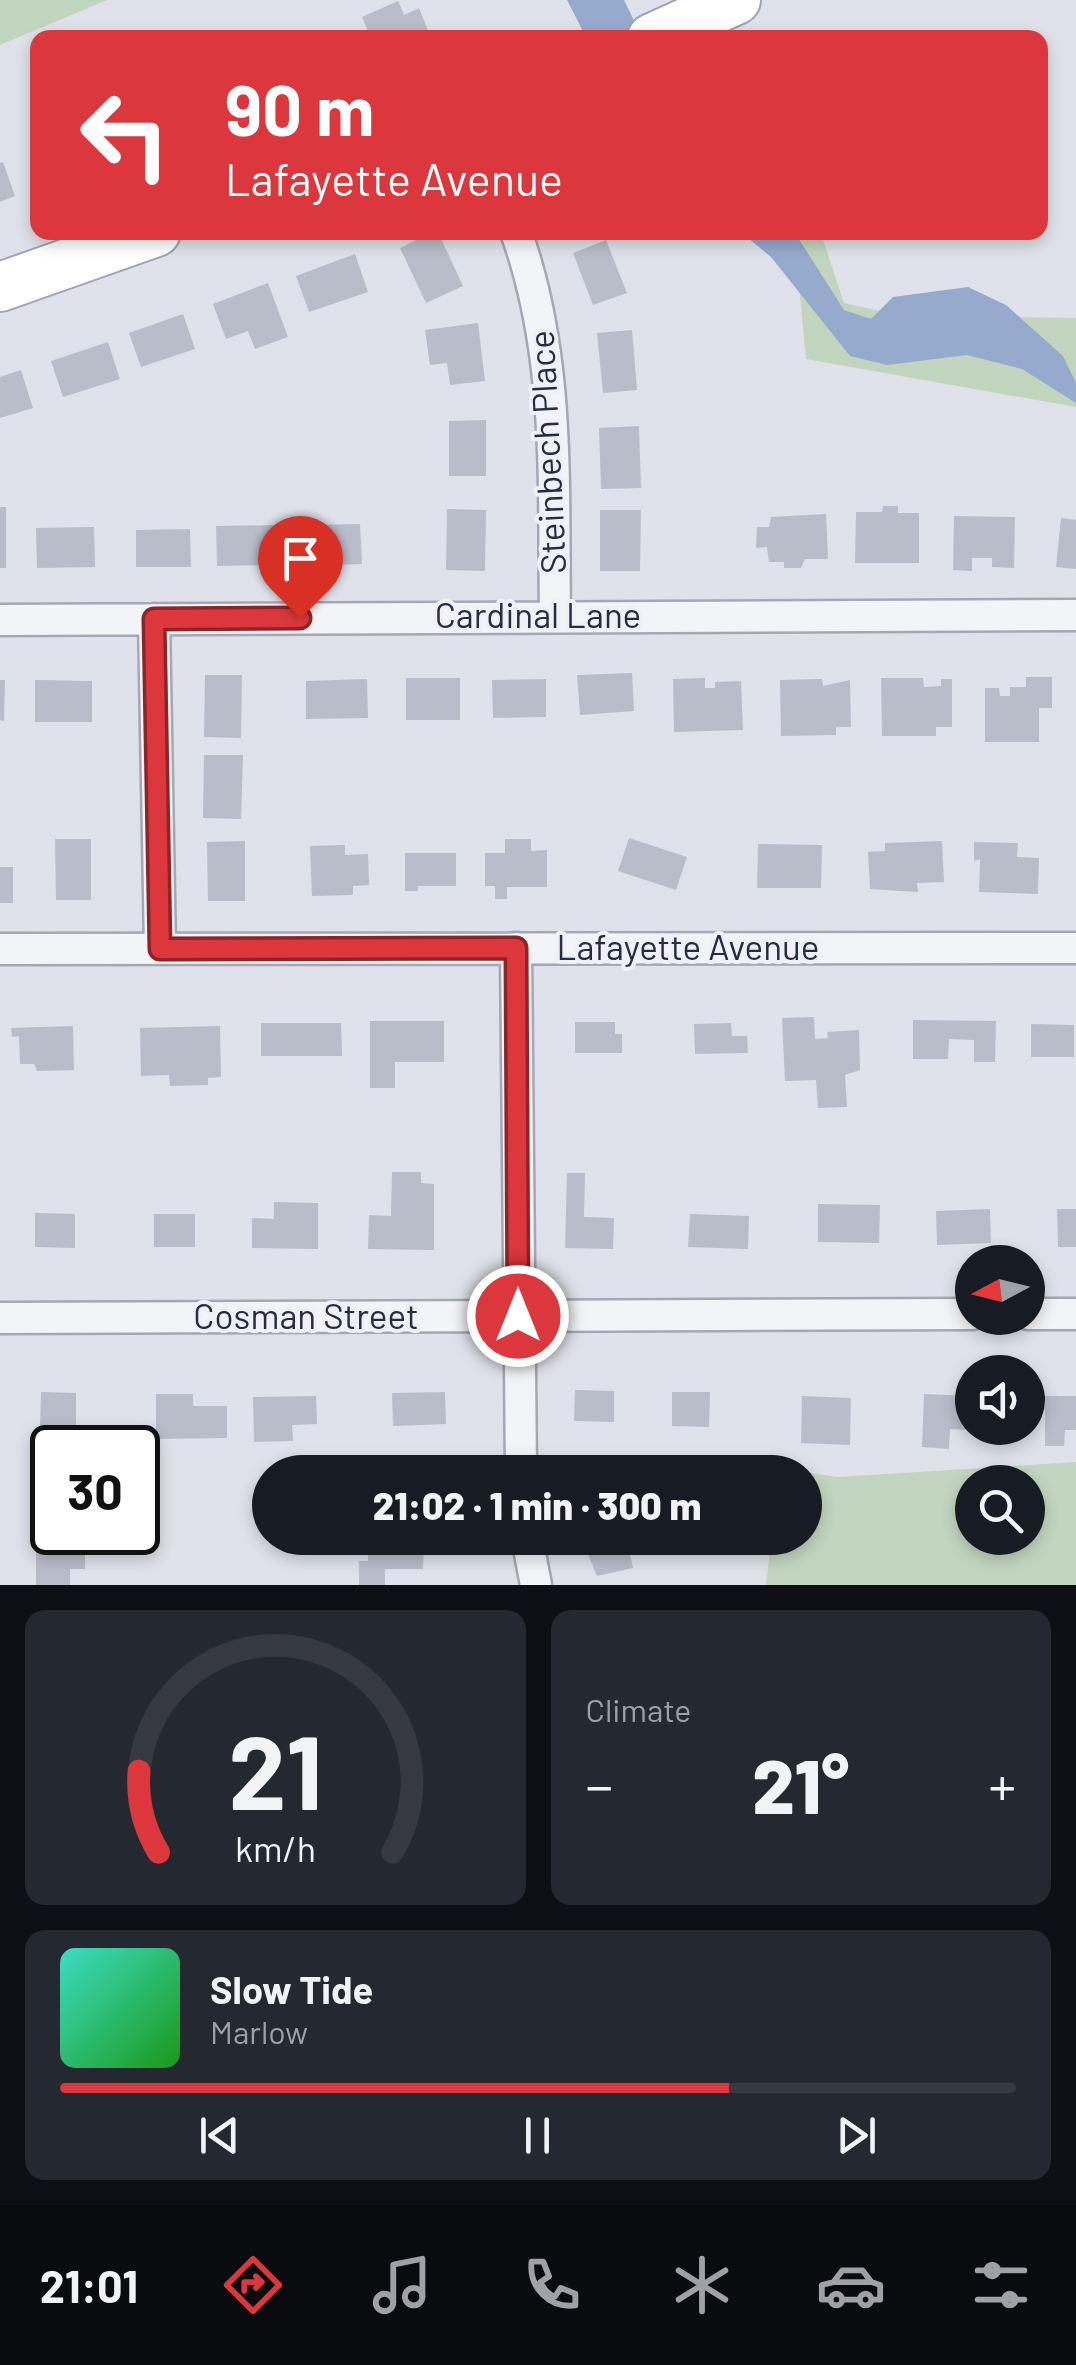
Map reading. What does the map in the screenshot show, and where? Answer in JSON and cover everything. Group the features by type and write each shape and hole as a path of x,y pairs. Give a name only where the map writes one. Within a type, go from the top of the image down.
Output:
{"main road":[{"path":"669,30 736,0"},
{"path":"0,288 134,240"}],"street":[{"name":"Steinbech Place","path":"518,240 540,311 551,384 555,616"},
{"name":"Cardinal Lane","path":"0,620 1076,615"},
{"path":"154,619 160,949"},
{"path":"516,948 521,1455"},
{"name":"Lafayette Avenue","path":"0,949 1076,948"},
{"name":"Cosman Street","path":"0,1318 955,1314"},
{"path":"1045,1314 1076,1314"},
{"path":"530,1555 536,1585"}],"green space":[{"path":"0,0 107,0 30,30 0,45"},
{"path":"762,240 823,240 844,303 903,316 1076,318 1076,407 806,359 798,274"},
{"path":"1076,1462 1076,1585 766,1585 769,1555 822,1555 822,1475 838,1477 955,1470 955,1555 1045,1555 1045,1465 1028,1465"}],"water":[{"path":"567,0 624,0 639,30 582,30"},
{"path":"750,240 799,240 844,310 871,319 893,297 968,287 1006,305 1063,356 1076,383 1076,403 1022,369 967,355 887,365 850,356 771,257"}],"building":[{"path":"398,1 404,15 419,8 428,30 368,30 362,17"},
{"path":"3,162 15,196 0,202 0,163"},
{"path":"416,240 442,240 463,286 426,303 400,248"},
{"path":"606,240 627,293 593,305 573,253"},
{"path":"355,254 368,292 309,312 296,276"},
{"path":"268,283 288,337 255,349 248,331 226,339 213,304"},
{"path":"183,314 195,349 141,367 129,333"},
{"path":"478,323 485,381 450,385 447,363 430,365 425,330"},
{"path":"632,330 637,390 603,393 597,333"},
{"path":"108,342 120,379 63,397 51,361"},
{"path":"21,370 33,408 0,418 0,377"},
{"path":"486,420 486,476 449,476 449,421"},
{"path":"639,426 641,488 601,489 599,428"},
{"path":"883,506 898,506 898,513 919,513 919,563 855,563 856,512 882,512"},
{"path":"0,507 6,507 6,568 0,568"},
{"path":"447,509 486,510 485,571 446,570"},
{"path":"600,510 641,510 640,571 600,571"},
{"path":"826,514 828,559 805,559 801,568 784,568 784,562 769,562 767,547 756,548 757,527 769,527 771,517"},
{"path":"954,516 1015,517 1014,568 992,567 992,558 972,558 972,571 953,570"},
{"path":"1061,518 1076,520 1076,569 1056,567"},
{"path":"360,524 362,564 307,566 306,525"},
{"path":"278,525 279,565 217,566 216,526"},
{"path":"94,527 95,567 37,568 36,528"},
{"path":"190,529 191,567 136,567 136,530"},
{"path":"632,673 634,711 580,715 577,675"},
{"path":"205,675 242,675 241,738 204,737"},
{"path":"1026,677 1052,677 1052,708 1039,708 1039,742 985,742 985,688 999,688 1000,696 1010,696 1010,687 1026,687"},
{"path":"406,678 460,678 460,720 406,720"},
{"path":"705,678 705,688 715,688 715,682 741,681 743,730 674,732 673,679"},
{"path":"881,678 923,678 924,687 941,686 941,679 952,679 952,727 936,727 936,736 882,736"},
{"path":"367,679 368,718 306,719 306,681"},
{"path":"546,679 546,717 493,718 492,680"},
{"path":"822,679 823,686 850,680 851,727 836,727 836,735 781,736 780,680"},
{"path":"0,680 5,680 4,721 0,720"},
{"path":"35,680 92,681 92,722 35,722"},
{"path":"204,755 243,755 241,819 203,818"},
{"path":"629,838 687,857 676,890 618,871"},
{"path":"55,839 91,839 91,900 56,900"},
{"path":"505,839 531,839 531,851 547,850 547,887 507,887 507,899 495,899 495,886 485,886 485,853 505,853"},
{"path":"245,841 245,901 208,901 207,842"},
{"path":"942,841 944,882 917,883 918,892 870,889 868,852 885,851 885,843"},
{"path":"974,842 1018,843 1017,857 1039,858 1038,894 979,892 980,859 974,861"},
{"path":"758,844 822,845 821,888 757,888"},
{"path":"345,845 345,855 368,854 369,885 353,886 353,895 312,896 310,846"},
{"path":"405,853 456,853 456,886 418,886 418,891 405,891"},
{"path":"0,867 13,867 13,903 0,903"},
{"path":"814,1017 815,1039 828,1038 827,1032 859,1030 860,1070 845,1075 847,1107 818,1108 816,1080 785,1081 782,1018"},
{"path":"913,1020 996,1021 995,1062 974,1062 974,1040 949,1039 948,1059 913,1059"},
{"path":"370,1021 444,1021 444,1062 395,1062 395,1088 370,1088"},
{"path":"575,1022 615,1022 615,1034 622,1034 622,1053 575,1053"},
{"path":"261,1023 341,1023 342,1056 261,1056"},
{"path":"731,1023 732,1036 747,1036 748,1053 695,1054 694,1024"},
{"path":"1031,1024 1074,1025 1074,1057 1031,1057"},
{"path":"73,1026 74,1070 37,1071 34,1064 20,1064 19,1036 12,1037 11,1028"},
{"path":"220,1026 221,1077 208,1078 208,1085 170,1086 169,1075 141,1076 140,1028"},
{"path":"392,1172 421,1172 421,1183 434,1184 434,1250 368,1249 369,1215 391,1216"},
{"path":"567,1173 585,1173 584,1217 614,1218 613,1249 565,1248"},
{"path":"274,1202 318,1203 318,1249 252,1248 252,1218 274,1219"},
{"path":"818,1204 880,1205 879,1243 818,1242"},
{"path":"990,1209 991,1243 937,1245 936,1211"},
{"path":"1057,1209 1076,1209 1076,1247 1058,1247"},
{"path":"35,1213 75,1214 75,1248 35,1247"},
{"path":"154,1214 195,1214 195,1247 154,1247"},
{"path":"690,1214 749,1216 748,1249 688,1247"},
{"path":"575,1390 614,1391 614,1422 574,1421"},
{"path":"41,1392 76,1393 76,1425 40,1425"},
{"path":"445,1392 446,1424 393,1426 392,1393"},
{"path":"672,1392 710,1392 709,1427 672,1426"},
{"path":"156,1394 193,1394 193,1406 227,1406 227,1438 160,1439 160,1425 156,1425"},
{"path":"924,1394 955,1395 955,1429 950,1429 949,1449 922,1447"},
{"path":"316,1396 317,1424 292,1425 293,1441 254,1442 253,1397"},
{"path":"802,1396 851,1398 850,1445 801,1443"},
{"path":"1045,1396 1076,1396 1076,1430 1065,1430 1064,1446 1045,1445"},
{"path":"36,1555 85,1555 85,1569 70,1569 70,1585 36,1585"},
{"path":"368,1555 423,1555 423,1569 385,1569 385,1585 359,1585 359,1561 368,1561"},
{"path":"588,1555 630,1555 633,1568 597,1576"}],"route":[{"path":"300,618 154,619 160,949 516,948 518,1316"}]}
